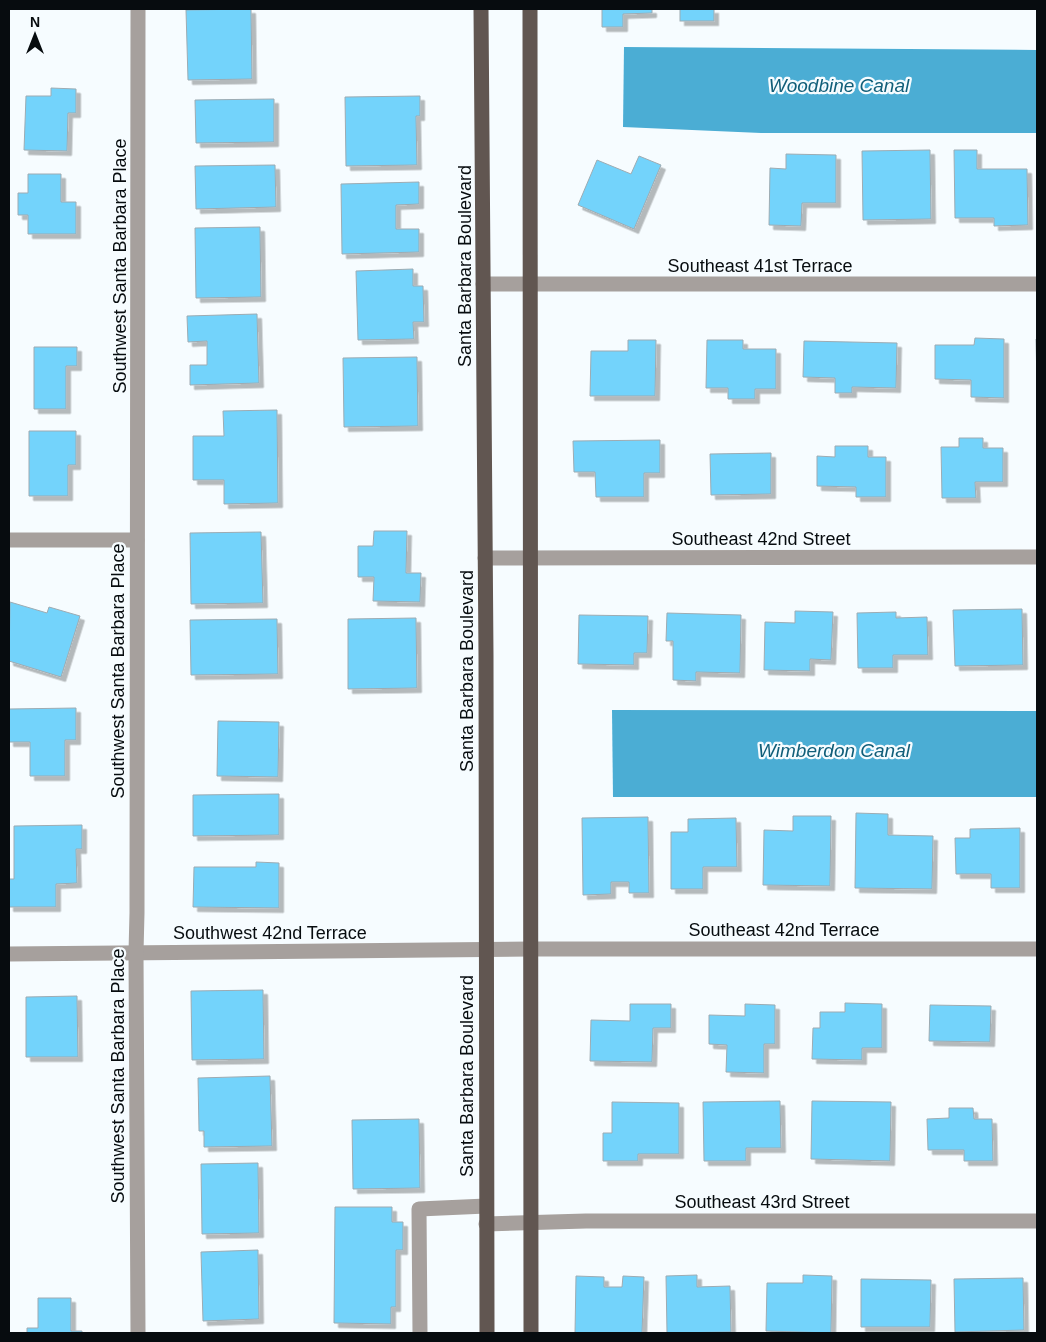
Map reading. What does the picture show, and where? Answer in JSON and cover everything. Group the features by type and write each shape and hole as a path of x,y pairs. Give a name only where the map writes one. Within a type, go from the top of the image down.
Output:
{"main road":[{"name":"Santa Barbara Boulevard","path":"482,9 487,1333"},
{"path":"530,9 531,1333"}],"street":[{"name":"Southwest Santa Barbara Place","path":"138,9 136,952 138,1333"},
{"name":"Southeast 41st Terrace","path":"484,284 1037,284"},
{"path":"9,540 137,540"},
{"name":"Southeast 42nd Street","path":"485,558 1037,557"},
{"name":"Southwest 42nd Terrace","path":"9,954 531,949"},
{"name":"Southeast 42nd Terrace","path":"531,949 1037,949"},
{"path":"420,1333 419,1208 486,1206"},
{"name":"Southeast 43rd Street","path":"486,1224 530,1222 1037,1221"}],"water":[{"name":"Woodbine Canal","path":"624,47 1037,50 1037,133 761,133 623,127"},
{"name":"Wimberdon Canal","path":"612,710 1037,711 1037,797 613,797"}],"building":[{"path":"251,9 252,79 188,80 186,10"},
{"path":"602,9 652,9 652,13 623,14 623,27 602,27"},
{"path":"680,9 714,9 714,21 680,21"},
{"path":"51,88 76,89 76,113 68,113 67,151 24,150 26,96 51,96"},
{"path":"420,96 420,116 416,116 417,165 346,166 345,97"},
{"path":"274,99 274,142 196,143 195,100"},
{"path":"930,150 931,219 863,220 862,151"},
{"path":"954,150 977,150 977,169 1027,169 1028,225 994,226 994,218 955,218"},
{"path":"786,154 836,155 836,203 802,203 801,226 769,225 770,168 786,169"},
{"path":"639,156 661,165 634,229 578,205 597,160 631,174"},
{"path":"275,165 276,207 196,209 195,166"},
{"path":"28,174 61,174 61,202 76,202 76,234 28,234 28,215 18,215 18,193 28,193"},
{"path":"419,182 419,204 396,205 396,229 419,229 419,252 342,254 341,184"},
{"path":"260,227 261,297 196,298 195,228"},
{"path":"413,269 413,286 423,286 424,322 413,322 414,339 358,340 356,271"},
{"path":"257,314 259,383 190,385 190,365 207,365 207,341 188,342 187,316"},
{"path":"975,338 1004,339 1004,398 971,397 971,380 935,379 935,345 974,345"},
{"path":"1036,339 1037,339 1037,385"},
{"path":"628,340 656,340 655,396 590,396 591,351 628,351"},
{"path":"707,340 743,340 743,349 776,349 776,389 755,389 755,399 728,399 728,388 706,388"},
{"path":"804,341 897,343 896,388 852,387 852,393 835,393 835,378 803,377"},
{"path":"34,347 77,347 77,366 66,366 66,409 34,409"},
{"path":"417,357 418,426 344,427 343,358"},
{"path":"277,410 278,503 224,504 224,480 193,480 193,436 224,436 223,411"},
{"path":"29,431 76,431 76,465 68,465 68,496 29,496"},
{"path":"959,438 983,438 983,448 1003,448 1003,482 975,482 976,498 942,498 941,447 959,447"},
{"path":"660,440 660,473 644,473 644,497 596,497 595,472 574,472 573,441"},
{"path":"835,446 868,446 868,457 886,457 886,497 856,497 856,487 817,486 817,456 835,457"},
{"path":"771,453 771,494 711,495 710,454"},
{"path":"374,531 407,531 406,573 421,573 420,602 373,601 374,577 358,577 358,546 373,546"},
{"path":"261,532 263,603 191,604 190,533"},
{"path":"10,602 47,613 49,607 80,616 61,677 9,661"},
{"path":"1022,609 1023,665 955,666 953,610"},
{"path":"795,611 833,612 831,660 810,659 810,671 764,670 765,622 795,623"},
{"path":"896,612 896,618 927,617 928,655 893,655 893,668 858,668 857,613"},
{"path":"667,613 741,615 740,673 696,672 696,681 673,680 673,641 666,641"},
{"path":"579,615 648,616 647,653 634,653 634,665 578,664"},
{"path":"416,618 417,688 348,689 348,619"},
{"path":"277,619 278,674 191,675 190,620"},
{"path":"76,708 76,740 65,740 65,776 30,776 30,742 9,742 9,709"},
{"path":"218,721 279,722 278,777 217,776"},
{"path":"279,794 279,835 193,836 193,795"},
{"path":"856,813 888,814 888,835 933,836 932,889 855,888"},
{"path":"793,816 831,816 830,886 763,885 764,830 793,831"},
{"path":"648,817 649,893 629,893 629,882 611,882 611,894 583,895 582,818"},
{"path":"736,818 737,867 703,867 703,889 671,889 671,832 688,832 688,819"},
{"path":"82,825 82,849 76,849 77,883 56,884 56,907 9,907 9,879 14,879 14,826"},
{"path":"1020,828 1020,888 991,888 991,874 956,874 955,838 970,838 970,829"},
{"path":"256,862 279,863 279,908 193,907 194,867 256,867"},
{"path":"263,990 264,1059 192,1060 191,991"},
{"path":"77,996 78,1057 26,1057 26,997"},
{"path":"845,1003 882,1004 882,1048 862,1048 862,1060 812,1059 813,1028 820,1028 820,1012 845,1012"},
{"path":"630,1004 671,1004 671,1028 653,1028 652,1062 590,1061 591,1020 630,1021"},
{"path":"745,1004 775,1005 775,1044 764,1044 764,1073 726,1072 727,1045 709,1044 709,1015 745,1016"},
{"path":"930,1005 991,1006 990,1042 929,1041"},
{"path":"270,1076 272,1146 204,1147 204,1131 199,1131 198,1078"},
{"path":"780,1101 781,1148 746,1148 746,1161 704,1161 703,1102"},
{"path":"812,1101 891,1102 890,1161 811,1159"},
{"path":"612,1102 679,1103 679,1154 638,1154 638,1161 603,1161 603,1133 612,1133"},
{"path":"949,1108 973,1108 974,1119 992,1119 993,1161 964,1161 964,1150 928,1150 927,1119 949,1118"},
{"path":"419,1119 420,1188 353,1189 352,1120"},
{"path":"258,1163 259,1233 202,1234 201,1164"},
{"path":"335,1207 392,1207 392,1222 403,1222 403,1250 396,1250 396,1307 391,1307 391,1324 334,1323"},
{"path":"258,1250 259,1319 203,1321 201,1252"},
{"path":"697,1275 697,1287 730,1286 731,1332 667,1333 666,1276"},
{"path":"803,1275 832,1276 831,1333 766,1331 767,1283 803,1283"},
{"path":"576,1276 604,1277 604,1287 622,1287 623,1276 644,1277 642,1333 575,1333"},
{"path":"1023,1278 1024,1330 955,1332 954,1279"},
{"path":"861,1279 931,1280 930,1327 861,1327"},
{"path":"38,1298 71,1298 71,1331 82,1331 82,1333 27,1333 27,1328 38,1328"}]}
